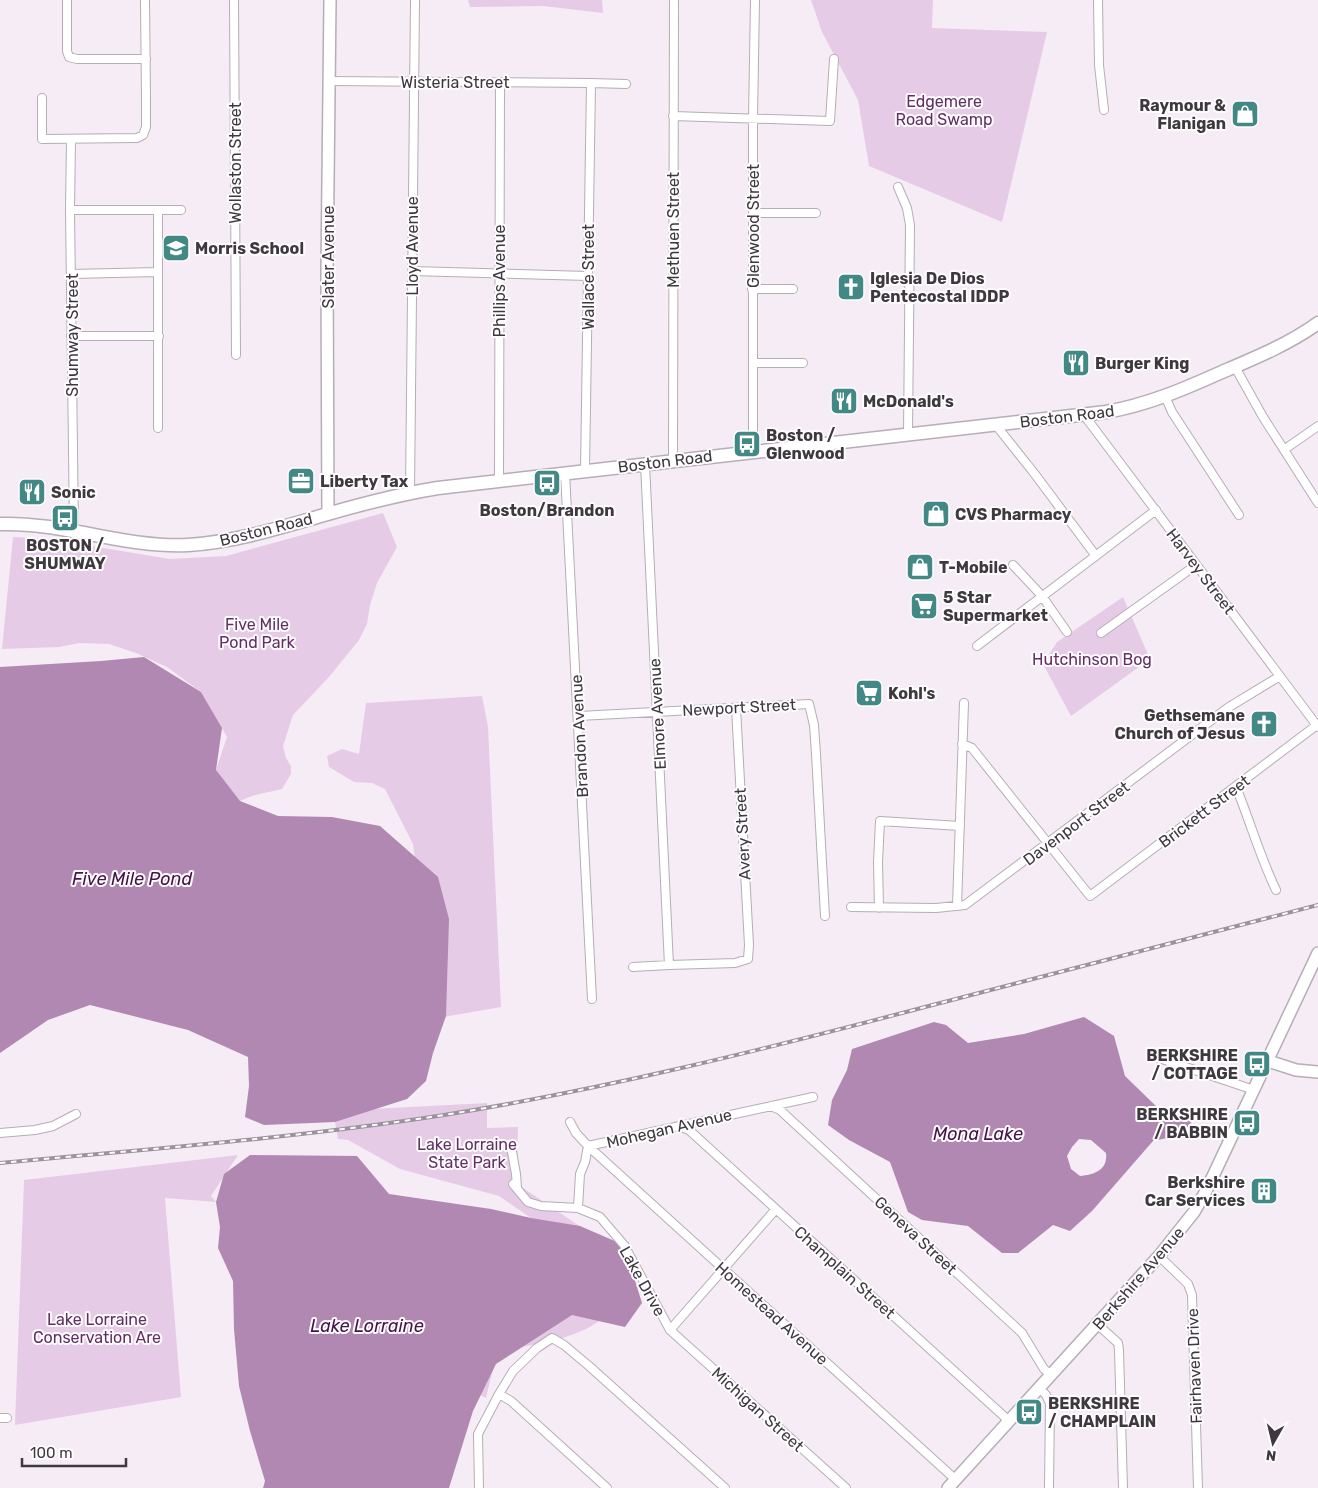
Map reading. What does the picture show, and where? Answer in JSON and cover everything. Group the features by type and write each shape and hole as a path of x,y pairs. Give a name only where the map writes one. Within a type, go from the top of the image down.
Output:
{"main road":[{"name":"Slater Avenue","path":"328,514 330,0"},
{"name":"Boston Road","path":"0,524 46,526 139,543 186,545 241,537 410,493 565,473 1084,415 1130,408 1165,396 1266,354 1318,323"},
{"name":"Berkshire Avenue","path":"952,1484 1008,1420 1159,1256 1201,1201 1318,953"},
{"path":"1268,1060 1296,1070 1318,1072"}],"street":[{"path":"67,0 67,51 69,57 77,59 146,59"},
{"path":"42,98 42,139 137,138 143,135 146,127 145,0"},
{"name":"Wollaston Street","path":"234,0 236,355"},
{"name":"Lloyd Avenue","path":"410,493 415,0"},
{"name":"Methuen Street","path":"673,461 674,0"},
{"name":"Glenwood Street","path":"753,451 754,0"},
{"path":"1098,0 1099,65 1104,110"},
{"path":"673,116 830,120 834,59"},
{"name":"Wisteria Street","path":"329,81 591,83"},
{"name":"Phillips Avenue","path":"499,481 498,275 500,82"},
{"path":"591,83 626,84"},
{"name":"Wallace Street","path":"585,471 591,83"},
{"name":"Shumway Street","path":"71,140 70,210 74,530"},
{"path":"898,187 907,208 910,225 908,434"},
{"path":"70,210 181,210"},
{"path":"158,210 158,428"},
{"path":"753,213 816,213"},
{"path":"412,271 498,275 588,276"},
{"path":"71,274 158,272"},
{"path":"752,290 793,290"},
{"path":"72,336 158,336"},
{"path":"753,363 803,363"},
{"path":"1235,367 1263,417 1318,503"},
{"path":"1165,396 1172,412 1239,515"},
{"name":"Harvey Street","path":"1084,415 1317,726"},
{"path":"995,424 1034,472 1096,556"},
{"path":"1285,449 1318,426"},
{"name":"Elmore Avenue","path":"645,464 669,965"},
{"name":"Brandon Avenue","path":"565,473 592,999"},
{"path":"977,646 1156,510"},
{"path":"1013,565 1042,596 1067,632"},
{"path":"1101,634 1196,565"},
{"name":"Davenport Street","path":"851,907 965,905 1229,708 1280,676"},
{"name":"Newport Street","path":"578,716 809,704 814,725 825,916"},
{"path":"957,906 964,704"},
{"name":"Avery Street","path":"669,965 735,963 748,959 749,945 736,708"},
{"name":"Brickett Street","path":"1048,844 1090,896 1317,726"},
{"path":"962,744 972,748 1048,844"},
{"path":"1236,787 1265,867 1276,890"},
{"path":"879,908 878,862 880,821 960,826"},
{"path":"633,967 669,965"},
{"path":"1153,1056 1254,1090"},
{"name":"Mohegan Avenue","path":"578,1208 580,1174 585,1162 588,1146 813,1097"},
{"name":"Geneva Street","path":"771,1106 780,1110 1022,1334 1044,1369 1051,1375"},
{"path":"0,1133 35,1130 53,1126 76,1114"},
{"name":"Homestead Avenue","path":"570,1122 588,1146 723,1269 952,1484"},
{"name":"Champlain Street","path":"679,1126 689,1130 1008,1420"},
{"name":"Lake Drive","path":"512,1152 516,1174 515,1186 528,1202 541,1206 578,1208 600,1217 624,1245 670,1330"},
{"path":"670,1330 776,1209"},
{"name":"Fairhaven Drive","path":"1159,1256 1188,1284 1192,1295 1198,1488"},
{"path":"1097,1324 1118,1343 1123,1488"},
{"name":"Michigan Street","path":"670,1330 846,1488"},
{"path":"481,1487 478,1434 513,1371 537,1348 552,1338 590,1366 725,1488"},
{"path":"1039,1388 1050,1403 1049,1488"},
{"path":"499,1394 511,1401 607,1488"}],"green space":[{"path":"468,0 602,0 603,13 543,6 470,7"},
{"name":"Edgemere Road Swamp","path":"811,0 933,0 932,28 1047,32 1002,222 869,166 858,100 822,32"},
{"name":"Five Mile Pond Park","path":"383,513 397,547 377,583 370,605 367,624 359,640 329,677 293,715 283,746 286,758 291,766 291,774 282,789 255,795 240,801 227,790 216,770 227,737 201,692 167,667 136,653 109,644 79,643 59,647 2,649 13,537 49,539 170,559 226,556"},
{"name":"Hutchinson Bog","path":"1123,597 1150,659 1071,716 1043,664 1057,642"},
{"path":"482,696 488,727 501,1007 392,1026 418,881 413,844 385,789 372,783 354,782 329,767 327,756 342,749 359,754 366,703"},
{"name":"Lake Lorraine State Park","path":"487,1103 487,1128 518,1127 517,1166 514,1182 636,1264 622,1299 607,1315 594,1324 580,1332 565,1337 502,1351 493,1369 486,1398 467,1388 474,1360 485,1338 572,1315 605,1297 614,1275 499,1196 400,1169 348,1140 338,1139 333,1111"},
{"name":"Lake Lorraine Conservation Are","path":"238,1155 211,1196 216,1202 165,1198 181,1397 15,1425 24,1180"}],"water":[{"name":"Five Mile Pond","path":"144,657 201,692 222,728 216,770 240,801 278,816 332,817 380,826 438,877 449,919 446,1016 433,1053 426,1081 407,1099 335,1122 264,1125 245,1117 249,1086 248,1057 188,1030 90,1005 48,1020 0,1053 0,667"},
{"name":"Mona Lake","path":"1084,1017 1114,1036 1125,1076 1158,1108 1194,1119 1181,1135 1153,1141 1092,1211 1070,1231 1053,1225 1018,1253 1002,1253 968,1226 922,1220 908,1212 890,1162 849,1140 828,1125 832,1100 847,1070 852,1049 934,1022 946,1025 968,1043 1024,1034","holes":["1079,1139 1091,1140 1106,1153 1105,1163 1096,1173 1080,1176 1071,1169 1067,1156"]},
{"name":"Lake Lorraine","path":"250,1155 357,1156 389,1194 491,1209 580,1226 624,1245 642,1303 625,1327 572,1315 496,1364 473,1411 449,1488 263,1488 265,1481 239,1386 234,1329 233,1281 218,1248 220,1227 216,1202 224,1174"}],"railway":[{"path":"0,1163 333,1130 505,1105 686,1067 806,1038 1318,905"}],"place":[{"name":"Raymour & Flanigan","path":"1245,114"},
{"name":"Morris School","path":"176,248"},
{"name":"Iglesia De Dios Pentecostal IDDP","path":"851,287"},
{"name":"Burger King","path":"1076,363"},
{"name":"McDonald's","path":"844,401"},
{"name":"Boston / Glenwood","path":"747,444"},
{"name":"Liberty Tax","path":"301,481"},
{"name":"Boston/Brandon","path":"547,483"},
{"name":"Sonic","path":"32,492"},
{"name":"CVS Pharmacy","path":"936,514"},
{"name":"BOSTON / SHUMWAY","path":"65,518"},
{"name":"T-Mobile","path":"920,567"},
{"name":"5 Star Supermarket","path":"924,606"},
{"name":"Kohl's","path":"869,693"},
{"name":"Gethsemane Church of Jesus","path":"1264,724"},
{"name":"BERKSHIRE / COTTAGE","path":"1257,1064"},
{"name":"BERKSHIRE / BABBIN","path":"1247,1123"},
{"name":"Berkshire Car Services","path":"1264,1191"},
{"name":"BERKSHIRE / CHAMPLAIN","path":"1029,1412"}]}
